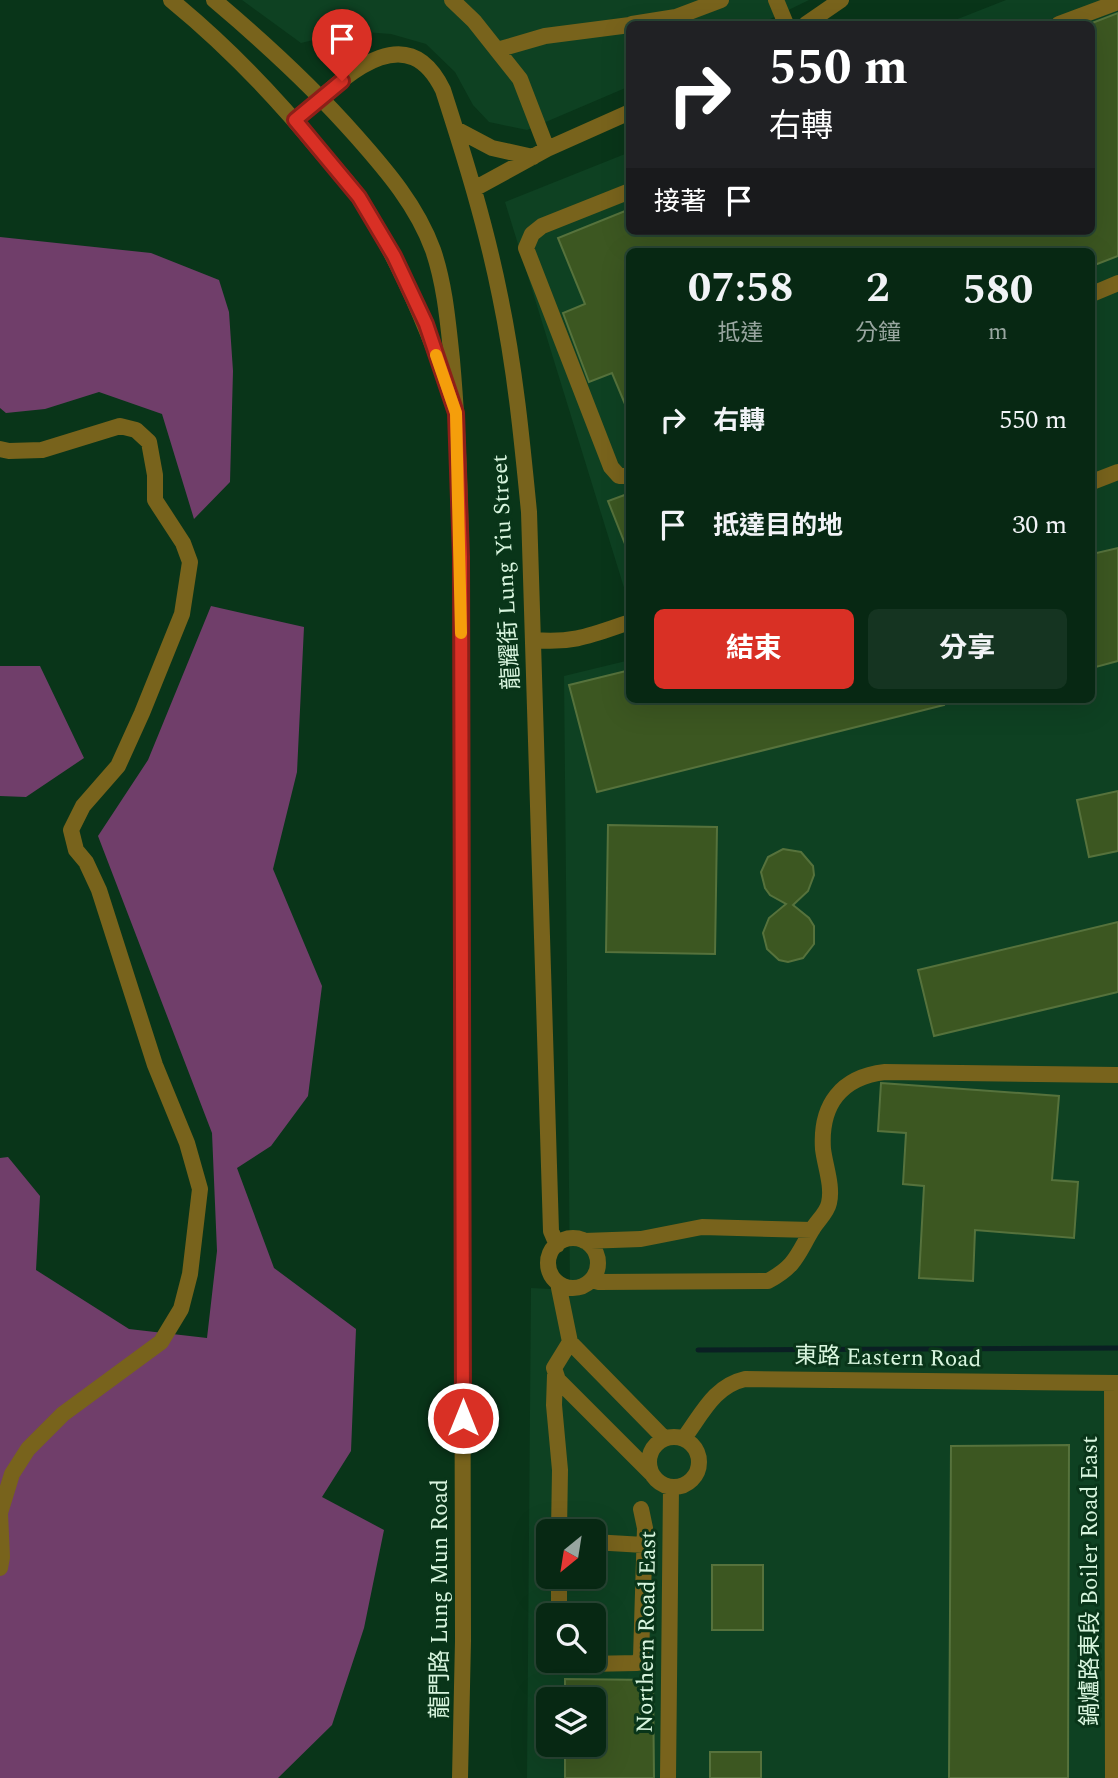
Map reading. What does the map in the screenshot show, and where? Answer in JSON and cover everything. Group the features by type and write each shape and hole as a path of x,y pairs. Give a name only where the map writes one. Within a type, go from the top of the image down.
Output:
{"street":[{"name":"龍門路 Lung Mun Road","path":"172,0 213,34 295,120 359,197 394,256 426,324 456,413"},
{"name":"龍門路 Lung Mun Road","path":"214,0 271,47 322,97 395,180 413,208 433,250 447,309 456,413 461,571 463,1641 460,1778"},
{"path":"452,0 474,21 520,79 540,153"},
{"path":"776,0 785,21"},
{"path":"810,21 841,0"},
{"path":"654,21 676,17 714,2"},
{"path":"1067,21 1118,2"},
{"path":"497,50 545,36 626,26"},
{"name":"龍耀街 Lung Yiu Street","path":"295,120 370,61 393,54 410,57 425,64 436,76 443,90 456,129 500,295 518,403 529,512 551,1231 557,1245"},
{"path":"474,189 540,153 626,113"},
{"path":"456,129 492,148 540,153"},
{"path":"626,193 542,226 532,233 526,248 611,467 619,476 626,476"},
{"path":"1095,292 1118,283"},
{"path":"0,449 9,452 42,450 120,426 136,430 149,442 155,475 155,500 183,543 190,562 182,614 142,713 118,766 83,806 71,830 76,850 86,862 99,890 155,1065 187,1143 200,1189 190,1274 181,1309 161,1342 63,1414 28,1449 12,1474 0,1513 0,1568"},
{"path":"1095,481 1118,472"},
{"path":"534,640 576,640 626,623"},
{"path":"592,1280 768,1281 784,1272 800,1255 830,1202 823,1149 824,1128 830,1108 841,1090 851,1081 866,1074 1118,1075"},
{"path":"664,1438 570,1342 558,1283 548,1263 557,1245 568,1239 641,1239 702,1227 812,1230"},
{"path":"558,1283 575,1289 592,1280 598,1268 598,1260 596,1252 584,1241"},
{"path":"559,1519 560,1470 554,1405 554,1368 570,1342"},
{"path":"555,1375 651,1473 663,1484 671,1487 687,1484 699,1465 696,1449 684,1438 664,1438 652,1449 649,1457 651,1473"},
{"name":"東路 Eastern Road","path":"684,1438 716,1393 730,1382 745,1379 1115,1384"},
{"name":"鍋爐路東段 Boiler Road East","path":"1113,1778 1115,1384"},
{"name":"Northern Road East","path":"668,1778 671,1487"},
{"path":"606,1664 637,1663 641,1657 645,1528 641,1509"},
{"path":"606,1543 644,1545"}],"shaded area":[{"path":"242,0 809,0 766,21 626,21 626,88 527,130 489,122 473,105 455,72 426,44 391,34 351,31 301,43"},
{"path":"1006,0 1118,0 1118,1778 527,1778 531,1288 570,1290 564,676 626,661 626,703 1095,703 1095,248 626,248 626,594 505,202 626,154 626,235 1095,235 1095,21 953,21"},
{"path":"0,237 151,253 219,280 229,312 233,371 230,482 194,519 162,414 99,392 45,409 6,413 0,408"},
{"path":"211,606 304,627 297,772 273,869 322,986 308,1096 271,1146 237,1168 274,1268 356,1329 351,1451 322,1497 384,1530 364,1628 332,1725 278,1778 0,1778 0,1158 8,1157 40,1196 36,1270 129,1329 207,1338 217,1251 212,1133 98,836 148,760"},
{"path":"0,666 40,666 84,758 26,797 0,796"}],"building":[{"path":"1118,13 1118,256 1095,265 1095,248 626,248 626,406 612,373 589,382 563,313 585,304 558,238 626,211 626,235 1095,235 1095,22"},
{"path":"626,494 626,546 608,501"},
{"path":"1118,548 1118,661 1095,667 1095,553"},
{"path":"626,671 626,703 944,705 597,792 569,685"},
{"path":"1118,791 1118,851 1089,857 1077,800"},
{"path":"608,825 717,827 715,954 606,952"},
{"path":"783,849 801,852 813,866 814,875 808,891 793,905 809,918 814,926 814,944 803,958 788,962 779,960 767,949 763,933 769,918 786,904 770,895 765,888 761,872 768,857"},
{"path":"1118,922 1118,992 934,1036 918,970"},
{"path":"881,1083 1059,1096 1052,1180 1078,1182 1074,1238 975,1230 973,1281 919,1278 924,1186 903,1184 906,1133 878,1131"},
{"path":"1069,1445 1068,1778 949,1778 951,1446"},
{"path":"712,1565 763,1565 763,1630 712,1630"},
{"path":"565,1679 653,1680 654,1778 565,1778 565,1757 606,1757 606,1687 565,1687"},
{"path":"710,1752 761,1752 761,1778 710,1778"}],"waterway":[{"path":"698,1350 1118,1348"}],"slow traffic":[{"path":"436,355 456,413 461,531 461,633"}],"route":[{"path":"342,81 295,120 359,197 394,256 426,324 456,413 461,557 463,1418"}]}
